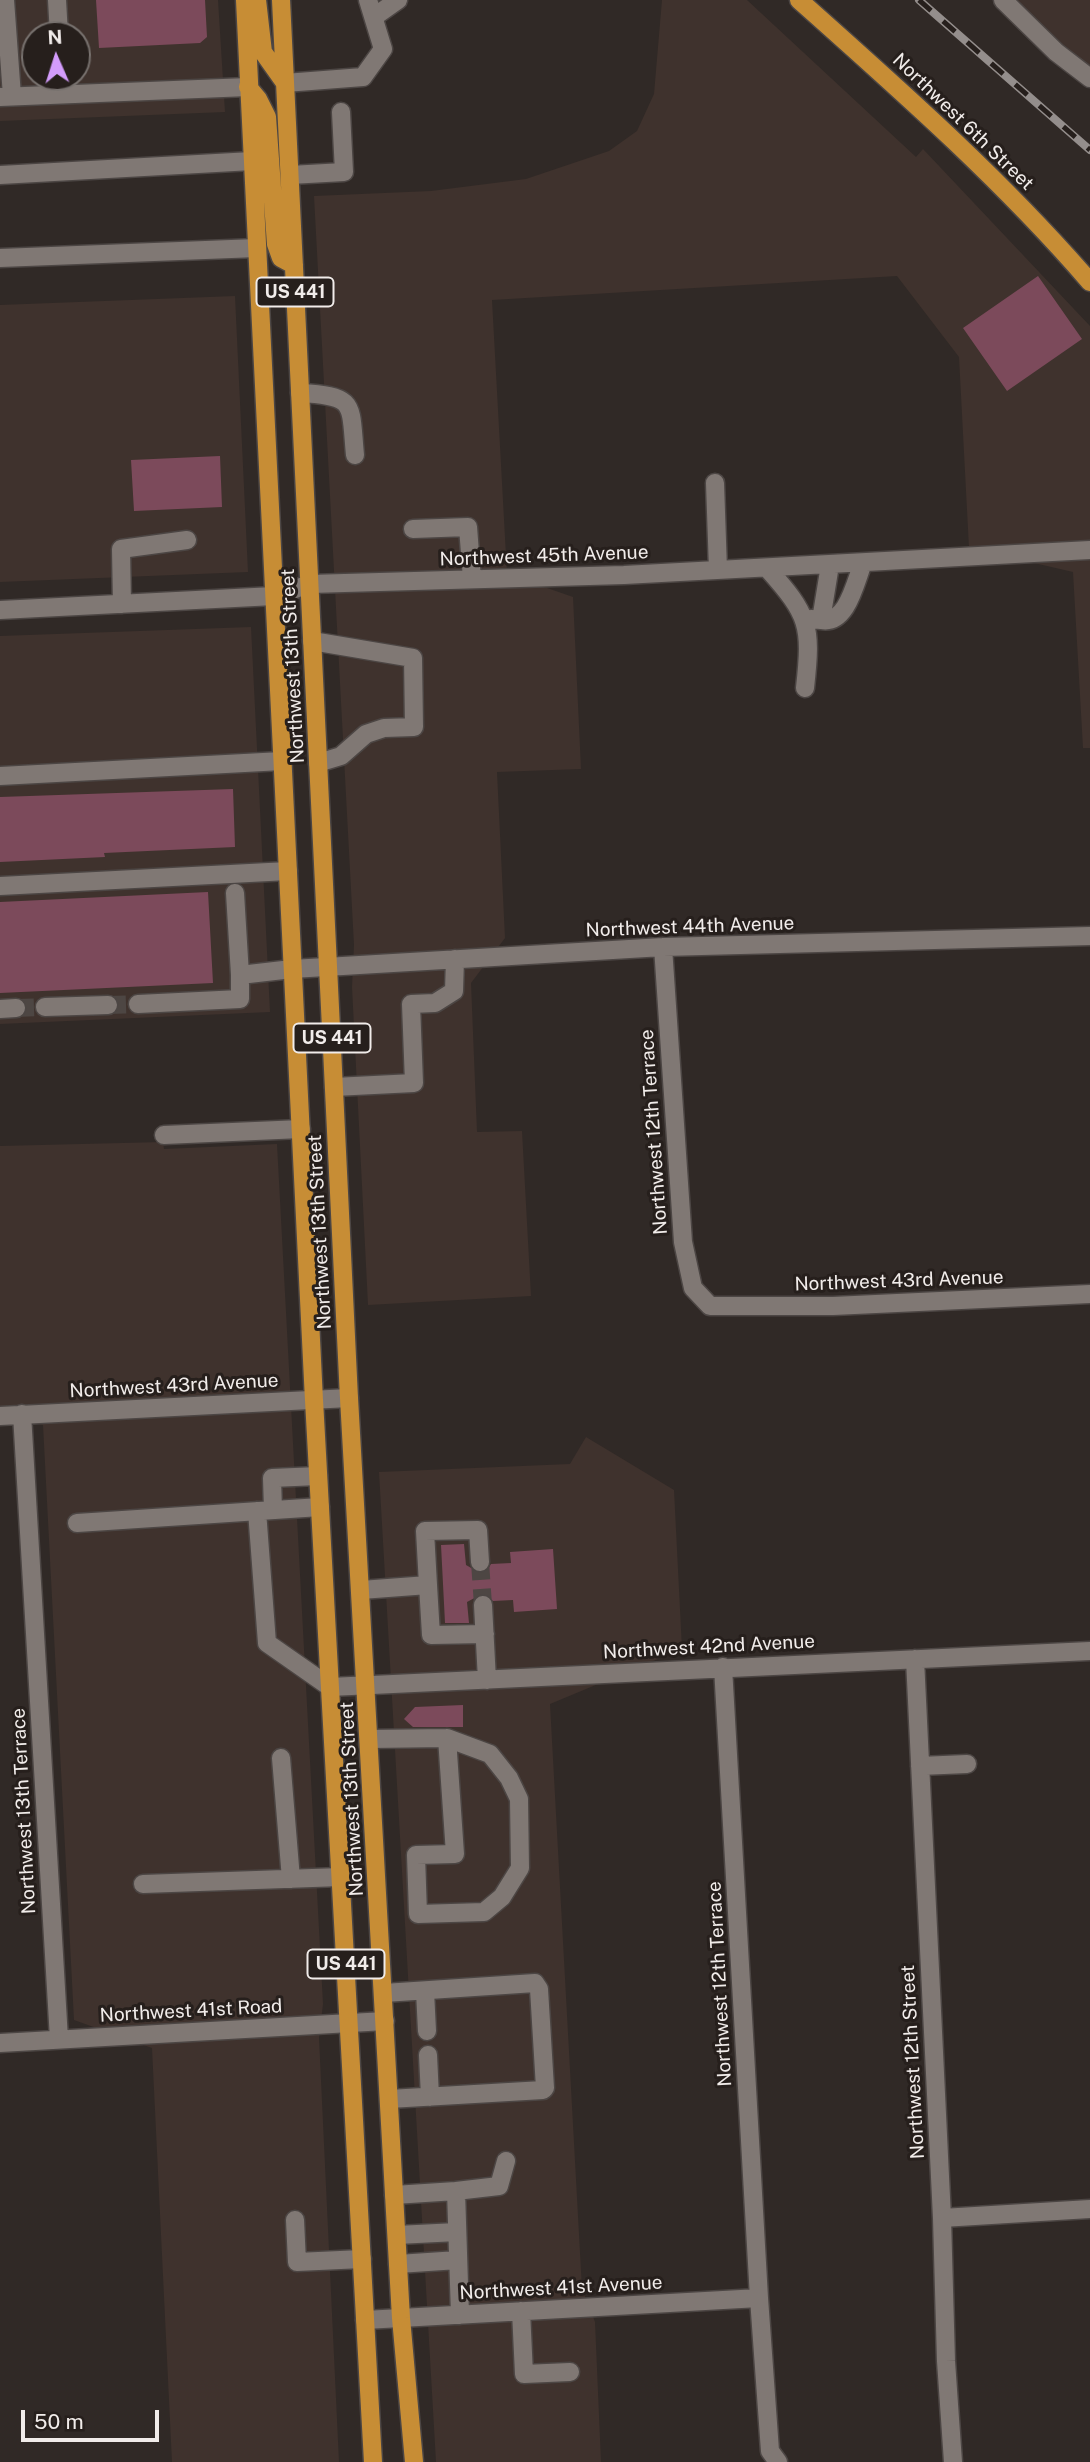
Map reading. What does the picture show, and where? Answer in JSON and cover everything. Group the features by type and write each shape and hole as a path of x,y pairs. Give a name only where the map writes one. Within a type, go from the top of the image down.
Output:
{"main road":[{"name":"Northwest 13th Street","path":"245,0 247,87 253,161 314,1400 373,2462"},
{"path":"257,0 263,52 285,83"},
{"name":"Northwest 13th Street","path":"281,0 349,1398 401,2318 414,2462"},
{"name":"Northwest 6th Street","path":"799,0 967,152 1090,282"},
{"path":"247,87 258,99 267,117 276,244 282,258 294,265"}],"street":[{"path":"5,0 6,97 34,91"},
{"path":"57,0 59,21"},
{"path":"285,83 363,77 383,49 371,9 398,0"},
{"path":"1003,0 1056,51 1090,78"},
{"path":"91,85 247,87"},
{"path":"290,175 344,172 341,113"},
{"path":"0,175 253,161"},
{"path":"0,258 257,248"},
{"path":"300,393 344,399 351,409 355,455"},
{"path":"715,483 718,570"},
{"path":"413,529 468,527 472,579"},
{"path":"122,604 121,549 187,540"},
{"name":"Northwest 45th Avenue","path":"0,610 274,596 310,584 767,569 1090,550"},
{"path":"767,569 814,620 829,622 840,616 863,563"},
{"path":"805,688 814,620 830,565"},
{"path":"312,641 413,657 414,727 384,728 366,734 341,756 318,763"},
{"path":"0,776 282,761"},
{"path":"0,886 288,872"},
{"path":"138,1004 240,999 235,893"},
{"name":"Northwest 44th Avenue","path":"240,975 328,966 663,947 1090,936"},
{"name":"Northwest 12th Terrace","path":"663,947 683,1241 693,1288 710,1306"},
{"path":"334,1087 414,1083 411,1004 435,1003 454,991 455,959"},
{"path":"45,1007 108,1005"},
{"path":"164,1135 300,1129"},
{"name":"Northwest 43rd Avenue","path":"710,1306 833,1306 1090,1293"},
{"name":"Northwest 43rd Avenue","path":"0,1416 349,1398"},
{"name":"Northwest 13th Terrace","path":"22,1414 59,2039"},
{"path":"318,1476 272,1478 265,1511 267,1643 330,1687"},
{"path":"77,1523 320,1507"},
{"path":"480,1562 478,1530 425,1531 431,1635 485,1634"},
{"path":"361,1590 428,1585"},
{"path":"483,1605 487,1680"},
{"name":"Northwest 42nd Avenue","path":"330,1687 1090,1651"},
{"name":"Northwest 12th Street","path":"915,1659 942,2218 946,2361 953,2462"},
{"name":"Northwest 12th Terrace","path":"723,1667 759,2298 770,2451 778,2462"},
{"path":"369,1739 447,1738 490,1754 509,1778 519,1799 520,1868 502,1897 484,1912 418,1914 415,1855 455,1854 447,1738"},
{"path":"281,1758 290,1879"},
{"path":"920,1766 967,1764"},
{"path":"143,1884 341,1877"},
{"path":"384,1993 536,1983 539,1989 545,2088 543,2091 389,2099"},
{"path":"425,1990 427,2031"},
{"name":"Northwest 41st Road","path":"0,2043 385,2021"},
{"path":"428,2055 430,2097"},
{"path":"394,2195 499,2186 506,2161"},
{"path":"456,2191 460,2315"},
{"path":"942,2218 1090,2209"},
{"path":"295,2220 297,2262 362,2259"},
{"path":"397,2235 457,2232"},
{"path":"398,2264 458,2260"},
{"name":"Northwest 41st Avenue","path":"365,2320 759,2298"},
{"path":"521,2311 524,2374 570,2372"}],"shaded area":[{"path":"0,0 218,0 225,112 0,121"},
{"path":"662,0 747,0 916,157 923,149 1090,326 1090,748 1083,748 1073,572 969,548 959,357 897,276 492,300 507,574 573,597 581,769 497,772 505,938 471,983 477,1132 522,1131 531,1296 368,1305 352,987 354,945 314,196 431,191 526,179 609,151 637,131 654,94"},
{"path":"994,0 1090,0 1090,85"},
{"path":"235,296 248,572 0,582 0,305"},
{"path":"251,627 270,1012 0,1024 0,636"},
{"path":"163,1142 164,1149 277,1144 323,2004 319,2038 339,2462 172,2462 152,2048 74,2020 43,1425 0,1415 0,1146"},
{"path":"586,1437 674,1490 682,1649 550,1704 582,2289 595,2322 601,2462 436,2462 379,1472 570,1464"}],"building":[{"path":"96,0 205,0 207,37 200,43 99,48"},
{"path":"1038,276 1082,339 1007,391 963,328"},
{"path":"220,456 222,507 134,511 131,460"},
{"path":"233,789 235,847 104,853 105,857 0,862 0,797"},
{"path":"208,892 213,983 0,993 0,902"},
{"path":"464,1544 466,1565 480,1573 487,1571 491,1564 511,1563 510,1552 553,1549 557,1609 514,1612 513,1600 493,1601 482,1594 467,1602 469,1623 445,1623 441,1545"},
{"path":"463,1705 463,1727 413,1727 404,1719 415,1707"}],"tunnel":[{"path":"108,1005 138,1004"},
{"path":"16,1008 45,1007"},
{"path":"480,1562 483,1605"}],"railway":[{"path":"919,0 1090,150"}]}
